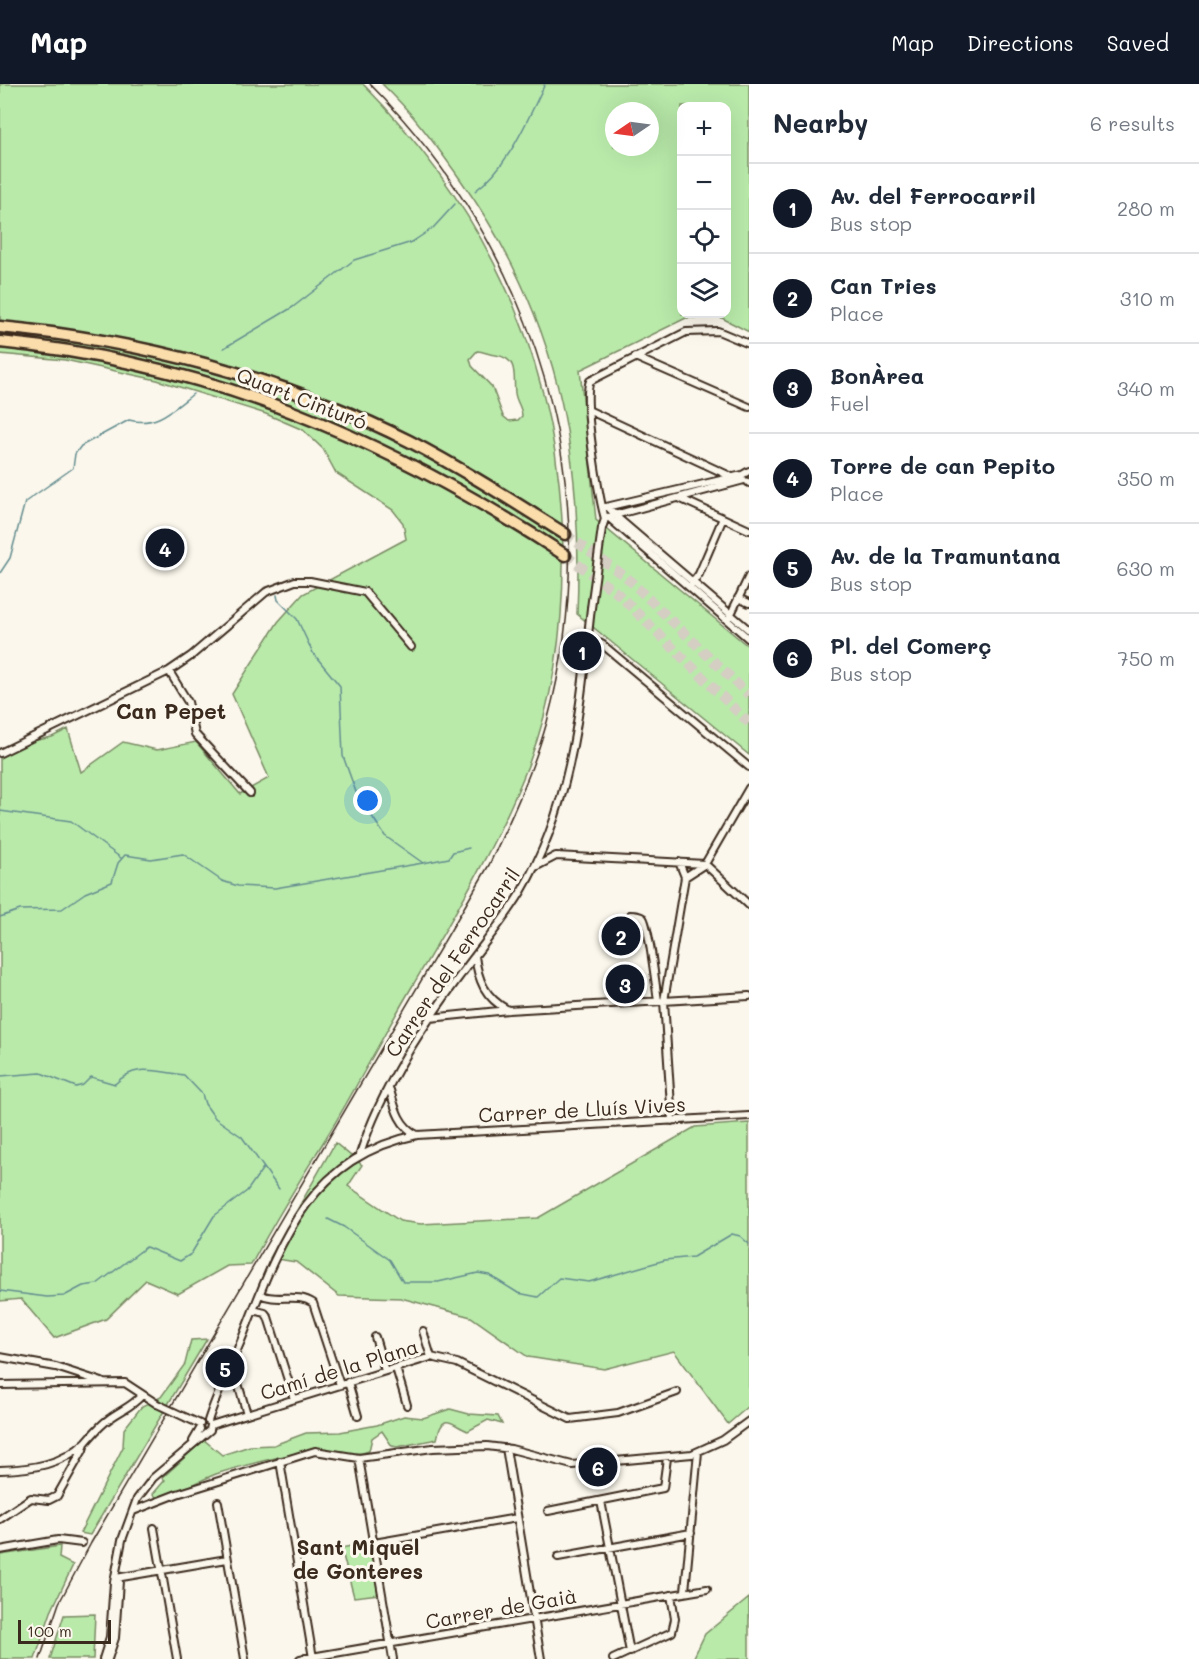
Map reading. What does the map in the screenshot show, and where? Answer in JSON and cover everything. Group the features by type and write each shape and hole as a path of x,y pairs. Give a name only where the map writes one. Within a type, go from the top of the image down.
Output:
{"highway":[{"name":"Quart Cinturó","path":"0,327 82,338 151,351 235,374 314,401 417,446 459,468 565,534"},
{"name":"Quart Cinturó","path":"0,342 118,360 190,377 271,402 399,457 456,487 565,555"}],"street":[{"path":"749,344 722,332 697,331 679,335 590,381 587,392 604,506 609,517 729,617 749,630"},
{"path":"634,357 749,407"},
{"path":"588,410 730,476 746,481"},
{"path":"746,481 749,471"},
{"path":"604,506 730,476"},
{"path":"609,517 746,481"},
{"path":"678,498 749,530"},
{"name":"Carrer del Ferrocarril","path":"360,1154 390,1089 430,1018 503,920 534,868 547,839 568,778 581,711 591,608 602,528 609,517"},
{"path":"691,585 723,518"},
{"path":"729,617 749,576"},
{"path":"0,753 169,671 191,657 266,592 295,581 310,581 365,592 411,647"},
{"path":"738,598 749,603"},
{"path":"729,617 749,639"},
{"path":"588,637 603,645 749,767"},
{"path":"169,671 188,702 195,734 250,793"},
{"path":"685,877 705,864 749,788"},
{"path":"547,839 556,856"},
{"path":"534,868 556,856 705,864 749,905"},
{"path":"661,1001 685,877 680,862"},
{"path":"630,915 638,915 644,919 648,929 661,1001 672,1121"},
{"path":"475,956 483,988 499,1005 508,1010"},
{"path":"430,1018 508,1010 749,996"},
{"path":"440,1004 441,1011 449,1015"},
{"path":"390,1089 397,1114 410,1131 417,1135"},
{"name":"Carrer de Lluís Vives","path":"360,1154 417,1135 749,1116"},
{"path":"103,1659 110,1637 114,1582 122,1540 144,1488 189,1446 202,1428 209,1423 253,1310 284,1240 303,1209 331,1175 360,1154"},
{"path":"260,1294 268,1299 302,1298 313,1303 340,1385"},
{"path":"268,1299 266,1312 294,1399"},
{"path":"253,1310 266,1312"},
{"path":"423,1331 431,1357"},
{"path":"375,1337 385,1371"},
{"path":"0,1357 56,1367 103,1382"},
{"name":"Camí de la Plana","path":"202,1428 209,1423 247,1414 431,1357 457,1363 570,1419 618,1413 677,1392"},
{"path":"232,1363 247,1414"},
{"path":"396,1368 407,1405"},
{"path":"222,1386 231,1381 238,1385"},
{"path":"348,1382 358,1416"},
{"path":"0,1385 125,1383 157,1404 202,1428"},
{"path":"0,1470 42,1467 84,1443 104,1423 131,1406 142,1395"},
{"path":"133,1511 170,1496 315,1451 359,1458 463,1445 506,1448 572,1465 620,1459 667,1458 698,1452 723,1440 749,1421"},
{"path":"0,1519 31,1498 49,1500 57,1496 83,1450 84,1443"},
{"path":"506,1448 542,1659"},
{"path":"685,1591 698,1452"},
{"path":"359,1458 393,1659"},
{"path":"548,1511 663,1488 667,1458"},
{"path":"280,1461 313,1658"},
{"path":"218,1502 246,1659"},
{"path":"601,1502 630,1652"},
{"path":"374,1543 517,1518"},
{"path":"154,1528 177,1659"},
{"path":"558,1557 691,1533"},
{"path":"0,1550 58,1540 82,1543"},
{"path":"116,1578 227,1559"},
{"path":"108,1659 116,1627 119,1581 116,1578"},
{"name":"Carrer de Gaià","path":"300,1659 685,1591 707,1590"},
{"path":"613,1659 672,1632 675,1619 671,1595"}],"green space":[{"path":"0,84 363,84 408,134 448,186 482,240 510,297 532,357 549,419 559,483 563,550 560,632 551,685 538,737 517,792 460,904 251,1265 227,1266 178,1294 146,1280 106,1319 54,1338 21,1299 0,1301 0,748 52,737 68,729 81,772 123,742 157,750 196,742 240,794 269,778 232,694 278,622 303,594 406,539 403,523 393,510 336,473 323,449 303,430 266,414 157,380 65,360 0,354","holes":["477,351 503,357 512,364 516,396 522,413 518,420 509,421 503,416 492,387 472,366 470,359"]},
{"path":"382,84 749,84 749,332 722,318 731,318 731,102 677,102 677,318 686,318 580,370 596,520 749,647 749,755 577,614 578,554 569,440 558,386 541,333 520,281 493,230 460,179 414,117"},
{"path":"749,1123 749,1406 728,1424 674,1351 604,1369 528,1357 471,1317 401,1298 339,1296 296,1262 270,1258 335,1143 362,1165 348,1186 400,1221 421,1224 538,1218 695,1127"},
{"path":"207,1339 90,1535 80,1533 123,1447 124,1429 142,1406 161,1397 185,1364 191,1340"},
{"path":"450,1409 469,1414 498,1416 502,1424 488,1420 468,1431 453,1423 445,1422 439,1430 437,1439 397,1447 392,1446 382,1431 372,1438 369,1451 362,1453 306,1451 227,1470 164,1496 156,1497 153,1494 165,1480 162,1478 204,1440 222,1455 250,1446 274,1445 306,1433 340,1432 377,1425 404,1416 423,1418"},
{"path":"371,1542 379,1594 354,1597 341,1548"},
{"path":"60,1546 59,1558 73,1565 51,1612 35,1659 0,1659 0,1555"},
{"path":"749,1598 749,1659 693,1659 705,1634"},
{"path":"95,1614 93,1659 50,1659 64,1615"}],"waterway":[{"path":"475,191 508,156 545,84"},
{"path":"224,348 293,307 354,260 412,242 433,228 455,204"},
{"path":"0,573 10,558 25,502 73,468 75,454 81,446 129,420 148,421 164,416 193,394"},
{"path":"277,595 278,600 297,619 313,653 340,686 343,756 356,792 385,836 423,863 449,858 453,852 469,848"},
{"path":"0,811 71,821 121,858"},
{"path":"0,917 20,910 62,909 85,893 112,882 118,863 125,855 151,859 183,854 222,881 238,886 275,888 423,863"},
{"path":"0,1076 41,1073 76,1087 83,1085 91,1077 115,1084 131,1073 147,1070 184,1075 202,1094 205,1104 215,1118 242,1137 279,1189"},
{"path":"0,1291 47,1297 64,1296 83,1286 97,1284 146,1247 180,1261 191,1254 214,1216 247,1191 263,1168"},
{"path":"328,1219 344,1227 390,1260 403,1282 438,1282 478,1273 489,1275 518,1293 538,1297 559,1278 589,1282 665,1260 693,1257 732,1234 740,1236 749,1244"}],"tunnel":[{"path":"565,534 626,577 749,695"},
{"path":"565,555 617,593 749,723"}],"railway":[{"path":"40,1659 59,1603 91,1543 489,865 528,777 547,722 564,635 569,548 563,463 545,379 516,299 477,222 428,150 370,84"}],"place":[{"name":"Torre de can Pepito","path":"165,548"},
{"name":"Av. del Ferrocarril","path":"582,651"},
{"name":"Can Tries","path":"621,936"},
{"name":"BonÀrea","path":"625,984"},
{"name":"Av. de la Tramuntana","path":"225,1368"},
{"name":"Pl. del Comerç","path":"598,1467"}],"district":[{"name":"Can Pepet","path":"171,710"},
{"name":"Sant Miquel de Gonteres","path":"358,1558"}]}
